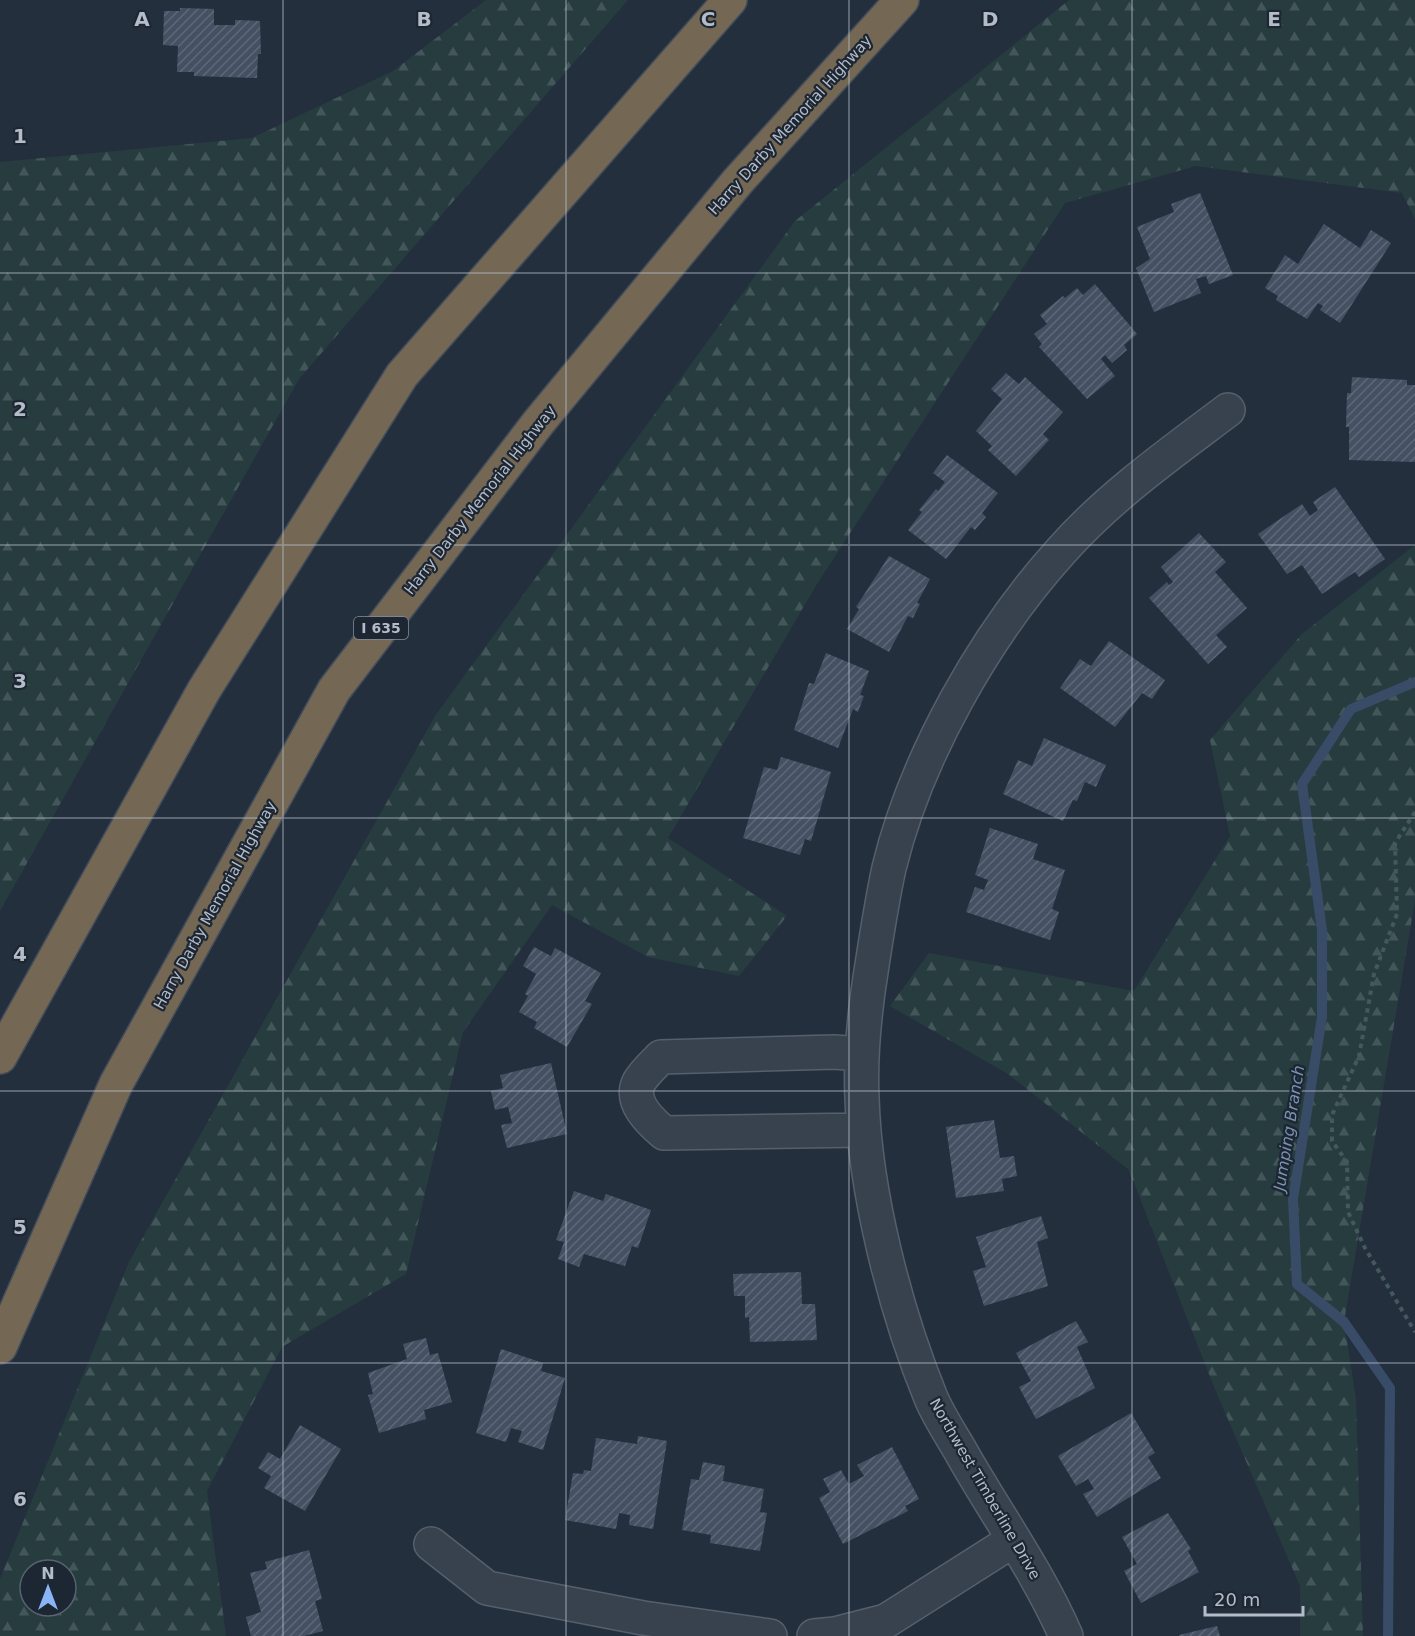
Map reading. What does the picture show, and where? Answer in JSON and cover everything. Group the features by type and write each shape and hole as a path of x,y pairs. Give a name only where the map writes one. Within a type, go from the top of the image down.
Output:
{"highway":[{"path":"0,1057 204,690 402,375 730,0"},
{"name":"Harry Darby Memorial Highway","path":"0,1347 116,1084 334,690 538,423 738,182 902,0"}],"street":[{"name":"Northwest Timberline Drive","path":"1066,1636 1038,1578 1012,1540 932,1402 911,1344 878,1216 864,1130 862,1054 867,992 890,866 908,807 961,693 1019,603 1062,549 1108,504 1228,410"},
{"path":"862,1054 834,1052 661,1057 639,1083 637,1098 647,1119 664,1133 864,1130"},
{"path":"814,1636 835,1634 886,1621 1012,1540"},
{"path":"431,1544 487,1588 643,1618 770,1636"}],"path":[{"path":"1415,812 1395,843 1397,914 1374,974 1359,1056 1332,1115 1332,1141 1347,1162 1348,1212 1365,1248 1415,1332"}],"green space":[{"path":"486,0 628,0 299,379 0,911 0,162 252,138 393,71"},
{"path":"1069,0 1415,0 1415,219 1402,193 1196,166 1065,203 817,584 668,838 787,916 739,976 648,957 552,905 463,1032 406,1274 282,1347 207,1491 226,1636 0,1636 0,1579 129,1262 435,716 795,221"},
{"path":"1415,545 1415,900 1344,1322 1356,1399 1363,1636 1300,1636 1300,1586 1214,1387 1129,1170 1008,1074 890,1006 929,953 1134,991 1230,836 1210,740 1302,634"}],"building":[{"path":"180,8 214,9 214,25 235,25 235,20 260,21 261,54 258,54 257,78 194,76 194,72 177,72 178,46 163,45 164,11 180,11"},
{"path":"1200,193 1233,275 1209,284 1206,276 1196,279 1201,293 1154,312 1136,268 1150,259 1137,227 1174,212 1171,204"},
{"path":"1324,224 1360,248 1371,230 1391,243 1340,323 1320,310 1323,306 1318,303 1307,319 1276,300 1278,296 1265,288 1285,255 1298,264"},
{"path":"1095,284 1137,334 1124,345 1127,350 1112,363 1105,355 1101,359 1115,376 1087,399 1039,347 1042,344 1034,334 1047,324 1040,315 1063,296 1065,298 1077,288 1083,295"},
{"path":"1006,373 1019,384 1025,377 1063,412 1043,434 1049,440 1016,476 988,450 992,446 976,431 1002,399 991,389"},
{"path":"1352,377 1407,380 1407,385 1415,385 1415,462 1349,460 1349,427 1346,427 1347,393 1351,393"},
{"path":"947,455 998,493 982,513 986,517 975,530 971,527 946,559 908,530 922,512 919,510 936,489 938,491 945,482 933,473"},
{"path":"1335,487 1385,559 1359,577 1355,572 1322,594 1302,565 1287,574 1258,534 1302,504 1310,516 1318,510 1313,502"},
{"path":"1199,533 1226,562 1215,572 1247,608 1216,635 1227,647 1208,664 1149,598 1167,582 1169,585 1173,582 1161,567"},
{"path":"889,556 930,579 917,603 920,604 913,618 908,616 889,652 847,629 859,609 856,607"},
{"path":"1109,641 1165,680 1152,699 1142,693 1115,727 1060,688 1080,659 1091,666"},
{"path":"826,653 869,671 860,695 864,696 858,712 853,709 838,748 794,730 809,683 814,684"},
{"path":"1044,738 1106,765 1096,787 1085,782 1077,801 1073,800 1063,821 1003,794 1018,760 1032,766"},
{"path":"781,757 831,772 811,841 805,839 800,855 743,838 764,767 777,770"},
{"path":"990,828 1038,844 1033,859 1065,870 1052,909 1059,912 1050,940 966,912 975,887 984,890 988,880 975,875"},
{"path":"534,947 551,956 555,948 601,973 585,1001 592,1004 567,1047 534,1028 537,1022 519,1012 528,996 525,994 536,974 523,966"},
{"path":"551,1063 567,1134 507,1148 501,1125 512,1123 508,1107 495,1110 491,1091 503,1088 500,1075"},
{"path":"994,1120 1000,1158 1014,1156 1017,1176 1002,1179 1004,1191 956,1198 946,1127"},
{"path":"574,1191 603,1201 606,1194 651,1210 638,1248 632,1246 625,1266 584,1254 579,1267 558,1259 564,1242 556,1240"},
{"path":"1041,1216 1048,1238 1037,1242 1048,1286 984,1306 973,1271 986,1267 976,1237"},
{"path":"801,1272 802,1304 815,1304 817,1340 750,1342 749,1317 745,1318 745,1296 734,1296 733,1274"},
{"path":"1076,1321 1088,1342 1077,1347 1095,1388 1036,1419 1019,1387 1031,1381 1016,1353"},
{"path":"426,1338 430,1355 438,1353 452,1402 424,1410 426,1419 379,1433 368,1395 373,1394 368,1373 407,1359 403,1344"},
{"path":"501,1349 543,1363 541,1371 565,1378 543,1450 518,1442 522,1431 511,1428 506,1442 476,1433"},
{"path":"1131,1413 1155,1453 1148,1457 1161,1478 1097,1517 1083,1494 1094,1489 1088,1479 1076,1486 1058,1456"},
{"path":"300,1425 341,1449 305,1511 264,1488 271,1476 258,1468 268,1452 280,1459"},
{"path":"638,1436 667,1441 653,1529 629,1525 630,1515 619,1513 616,1529 565,1520 573,1473 583,1474 584,1470 591,1471 596,1438 637,1444"},
{"path":"892,1447 919,1499 905,1506 908,1511 843,1544 819,1498 830,1492 823,1479 841,1470 849,1484 864,1476 857,1465"},
{"path":"703,1462 725,1466 723,1481 764,1489 760,1512 767,1513 760,1551 710,1543 711,1535 682,1530 691,1479 699,1480"},
{"path":"1168,1513 1191,1549 1188,1551 1199,1572 1141,1603 1124,1571 1137,1564 1122,1537"},
{"path":"309,1550 322,1599 315,1601 323,1631 304,1636 251,1636 246,1617 261,1612 250,1573 267,1569 265,1562"},
{"path":"1217,1626 1220,1636 1179,1636 1179,1635"}],"waterway":[{"name":"Jumping Branch","path":"1388,1636 1390,1388 1344,1322 1297,1284 1293,1199 1322,1017 1322,930 1302,784 1351,709 1415,682"}]}
